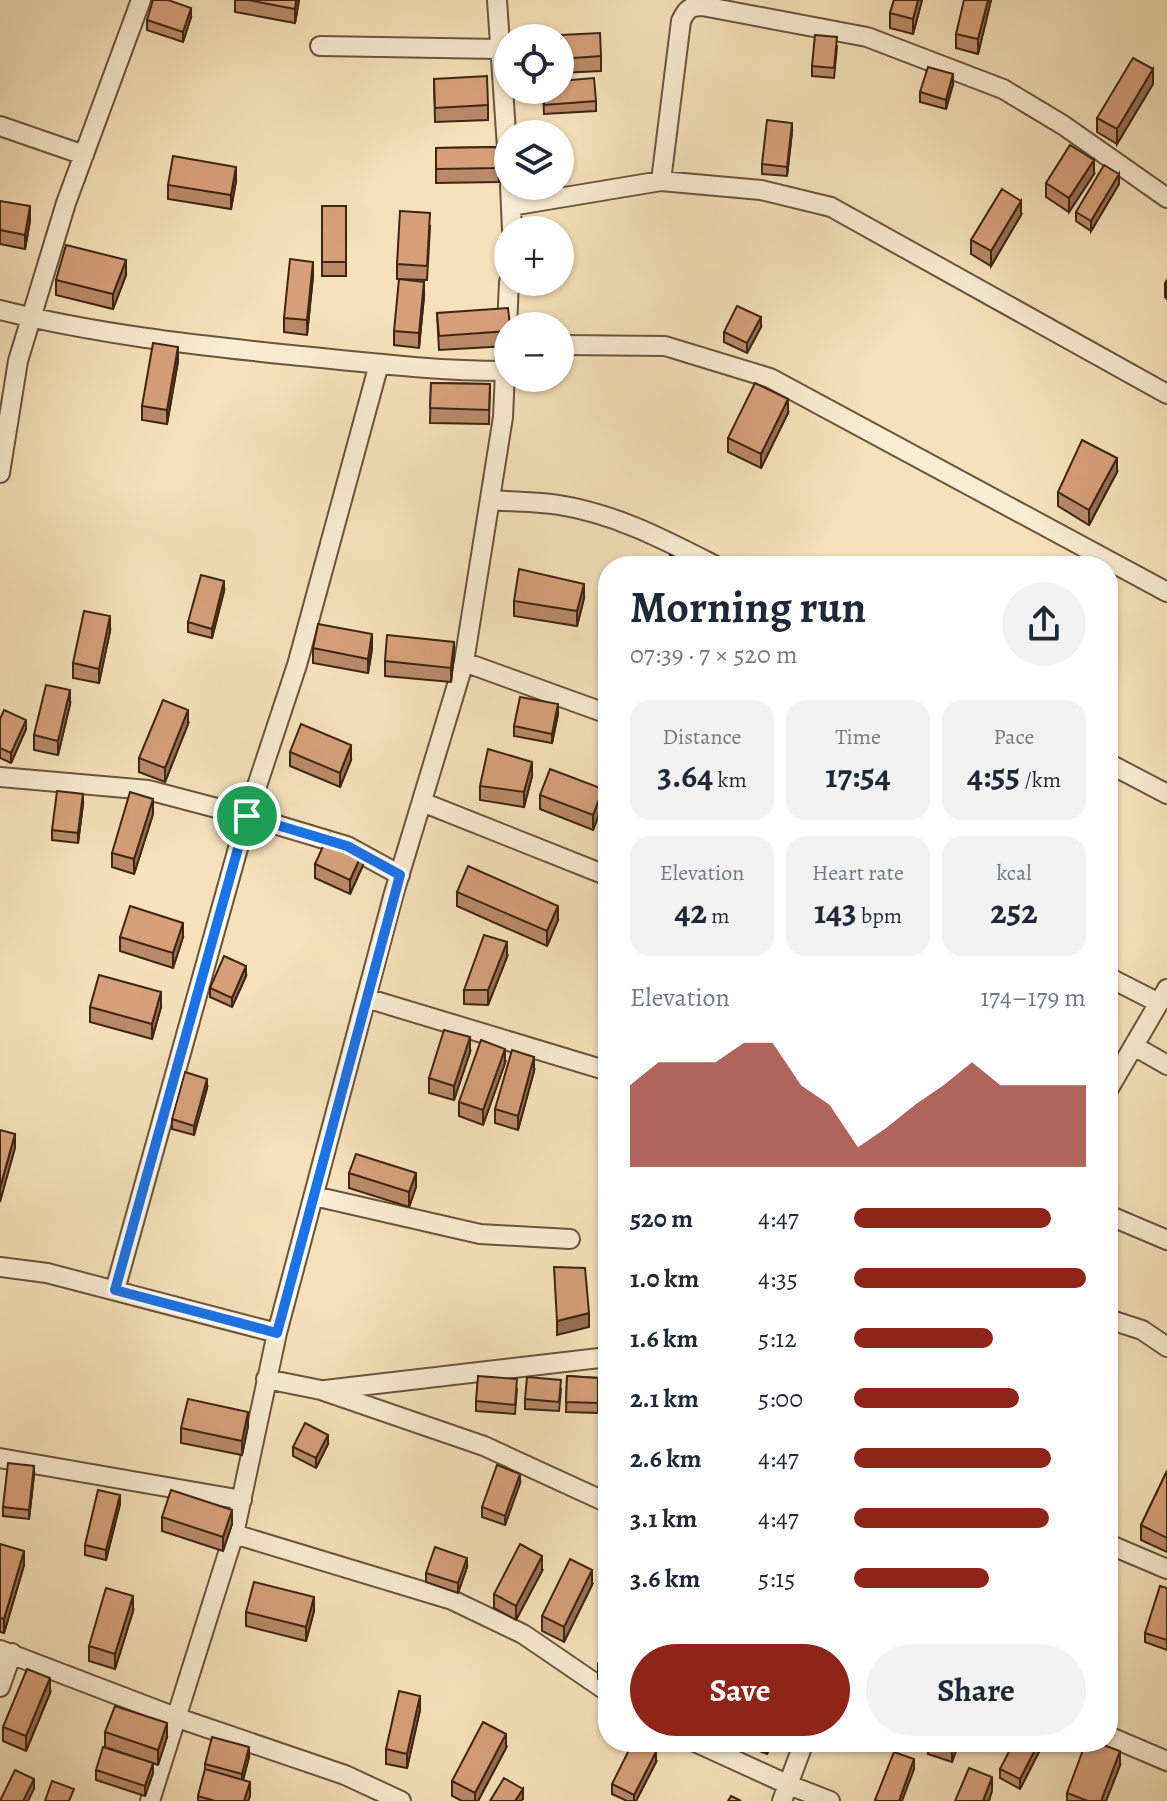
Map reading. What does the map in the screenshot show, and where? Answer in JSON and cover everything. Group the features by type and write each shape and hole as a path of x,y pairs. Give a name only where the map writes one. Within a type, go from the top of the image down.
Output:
{"street":[{"path":"0,473 18,361 66,203 141,0"},
{"path":"497,0 498,24"},
{"path":"661,181 681,21 685,11 692,6 702,6 867,37 1003,89 1063,125 1167,198"},
{"path":"320,46 494,49"},
{"path":"0,126 84,155"},
{"path":"511,206 661,181 761,190 831,207 1167,394"},
{"path":"511,200 511,216"},
{"path":"0,310 31,318 201,346 379,364 494,370"},
{"path":"574,345 665,346 770,378 1100,556"},
{"path":"115,1290 247,816 297,665 379,364"},
{"path":"150,1801 234,1534 277,1333 400,875 464,662 503,417 504,392"},
{"path":"490,500 557,504 589,511 636,526 696,556"},
{"path":"1118,566 1167,592"},
{"path":"464,662 598,710"},
{"path":"1118,768 1167,794"},
{"path":"0,777 148,790 347,846 400,875"},
{"path":"422,802 598,872"},
{"path":"1118,980 1163,996 1118,1073"},
{"path":"366,998 598,1068"},
{"path":"1134,1046 1167,1065"},
{"path":"314,1196 480,1234 570,1239"},
{"path":"1118,1219 1167,1240"},
{"path":"0,1267 47,1273 277,1333"},
{"path":"1118,1322 1142,1330 1167,1347"},
{"path":"321,1390 598,1358"},
{"path":"266,1379 321,1390 484,1446 598,1498"},
{"path":"0,1458 242,1500"},
{"path":"234,1534 452,1600 523,1634 598,1685"},
{"path":"1118,1548 1167,1569"},
{"path":"0,1687 6,1651 178,1718 345,1775 401,1801"},
{"path":"1118,1740 1167,1761"},
{"path":"713,1752 786,1793 830,1801"},
{"path":"786,1793 800,1752"}],"building":[{"path":"153,0 168,0 191,8 183,32 147,20"},
{"path":"248,0 296,0 295,9"},
{"path":"894,0 918,0 913,19 890,13"},
{"path":"964,0 988,0 978,39 956,34"},
{"path":"600,33 601,56 574,58 574,34"},
{"path":"815,35 837,37 834,68 812,66"},
{"path":"1133,58 1153,69 1117,129 1097,118"},
{"path":"928,67 953,74 946,100 920,92"},
{"path":"487,76 488,105 435,108 434,79"},
{"path":"594,78 596,101 574,103 574,80"},
{"path":"767,120 792,123 787,167 762,164"},
{"path":"1070,145 1094,160 1069,198 1046,183"},
{"path":"494,147 494,168 436,169 436,148"},
{"path":"173,156 236,167 231,195 168,185"},
{"path":"1104,165 1119,174 1091,221 1076,212"},
{"path":"1002,189 1021,201 991,251 971,240"},
{"path":"0,201 30,206 25,235 0,230"},
{"path":"322,206 346,206 346,262 322,262"},
{"path":"400,211 430,213 427,266 397,264"},
{"path":"66,245 126,260 113,294 56,280"},
{"path":"290,259 313,262 307,320 284,318"},
{"path":"399,279 424,282 419,333 394,331"},
{"path":"737,306 761,317 747,343 724,332"},
{"path":"508,308 508,312 494,312 494,332 439,336 437,313"},
{"path":"153,343 178,347 167,410 142,406"},
{"path":"431,383 490,384 489,410 430,408"},
{"path":"755,383 788,399 761,454 728,438"},
{"path":"1082,440 1117,458 1089,510 1058,492"},
{"path":"519,569 584,584 577,611 514,601"},
{"path":"201,575 224,581 212,629 188,622"},
{"path":"84,611 110,616 99,669 73,663"},
{"path":"318,624 372,634 368,659 313,648"},
{"path":"387,635 454,642 451,668 385,661"},
{"path":"46,685 70,690 58,741 34,735"},
{"path":"520,697 558,704 552,734 514,726"},
{"path":"163,700 188,710 165,768 139,758"},
{"path":"4,710 26,720 11,753 0,748 0,719"},
{"path":"301,724 351,745 340,773 290,752"},
{"path":"488,749 532,762 524,792 480,786"},
{"path":"550,769 598,787 598,802 593,815 540,795"},
{"path":"57,791 83,794 78,833 52,830"},
{"path":"130,792 153,799 134,859 112,853"},
{"path":"329,833 364,849 350,880 315,864"},
{"path":"468,866 558,906 547,931 457,892"},
{"path":"130,906 183,923 173,953 120,937"},
{"path":"484,935 507,942 488,990 464,990"},
{"path":"224,956 246,966 232,998 210,988"},
{"path":"99,975 161,992 152,1024 90,1007"},
{"path":"444,1030 470,1037 454,1086 429,1078"},
{"path":"481,1040 505,1049 483,1110 459,1102"},
{"path":"512,1050 534,1057 518,1116 495,1109"},
{"path":"185,1072 207,1079 194,1126 172,1119"},
{"path":"0,1130 15,1134 0,1188"},
{"path":"356,1154 416,1173 409,1192 349,1173"},
{"path":"554,1267 585,1268 589,1313 557,1321"},
{"path":"478,1376 517,1379 515,1405 476,1401"},
{"path":"567,1376 598,1378 598,1403 566,1402"},
{"path":"527,1377 561,1380 559,1402 525,1399"},
{"path":"188,1399 248,1412 242,1441 181,1428"},
{"path":"305,1423 328,1435 316,1458 293,1447"},
{"path":"8,1463 34,1466 29,1510 3,1507"},
{"path":"497,1465 520,1474 505,1516 482,1507"},
{"path":"1167,1471 1167,1538 1141,1525"},
{"path":"98,1490 120,1495 106,1550 85,1545"},
{"path":"171,1490 232,1510 223,1537 162,1517"},
{"path":"0,1544 24,1551 4,1619 0,1618"},
{"path":"520,1544 542,1556 516,1606 494,1594"},
{"path":"435,1547 467,1558 458,1583 426,1573"},
{"path":"570,1559 592,1570 564,1627 542,1616"},
{"path":"254,1582 314,1597 306,1627 246,1612"},
{"path":"1160,1586 1167,1588 1167,1640 1145,1633"},
{"path":"106,1588 133,1596 115,1654 89,1646"},
{"path":"27,1669 50,1678 26,1736 3,1727"},
{"path":"399,1691 420,1696 407,1754 386,1749"},
{"path":"115,1706 167,1723 158,1750 105,1732"},
{"path":"483,1722 506,1734 475,1793 452,1781"},
{"path":"212,1737 249,1747 242,1774 205,1764"},
{"path":"103,1747 153,1763 145,1786 96,1770"},
{"path":"1120,1751 1101,1801 1088,1801 1067,1793 1082,1752"},
{"path":"628,1752 656,1752 634,1795 612,1784"},
{"path":"894,1752 914,1759 899,1801 875,1800"},
{"path":"1009,1752 1034,1752 1020,1779 1000,1769"},
{"path":"969,1768 992,1777 983,1801 955,1801"},
{"path":"205,1769 250,1782 244,1801 215,1801 198,1796"},
{"path":"15,1770 34,1779 23,1801 0,1801"},
{"path":"504,1778 523,1789 515,1801 490,1801"},
{"path":"52,1781 74,1789 69,1801 45,1801"}],"route":[{"path":"247,816 347,846 400,875 277,1333 115,1290 247,816"}]}
